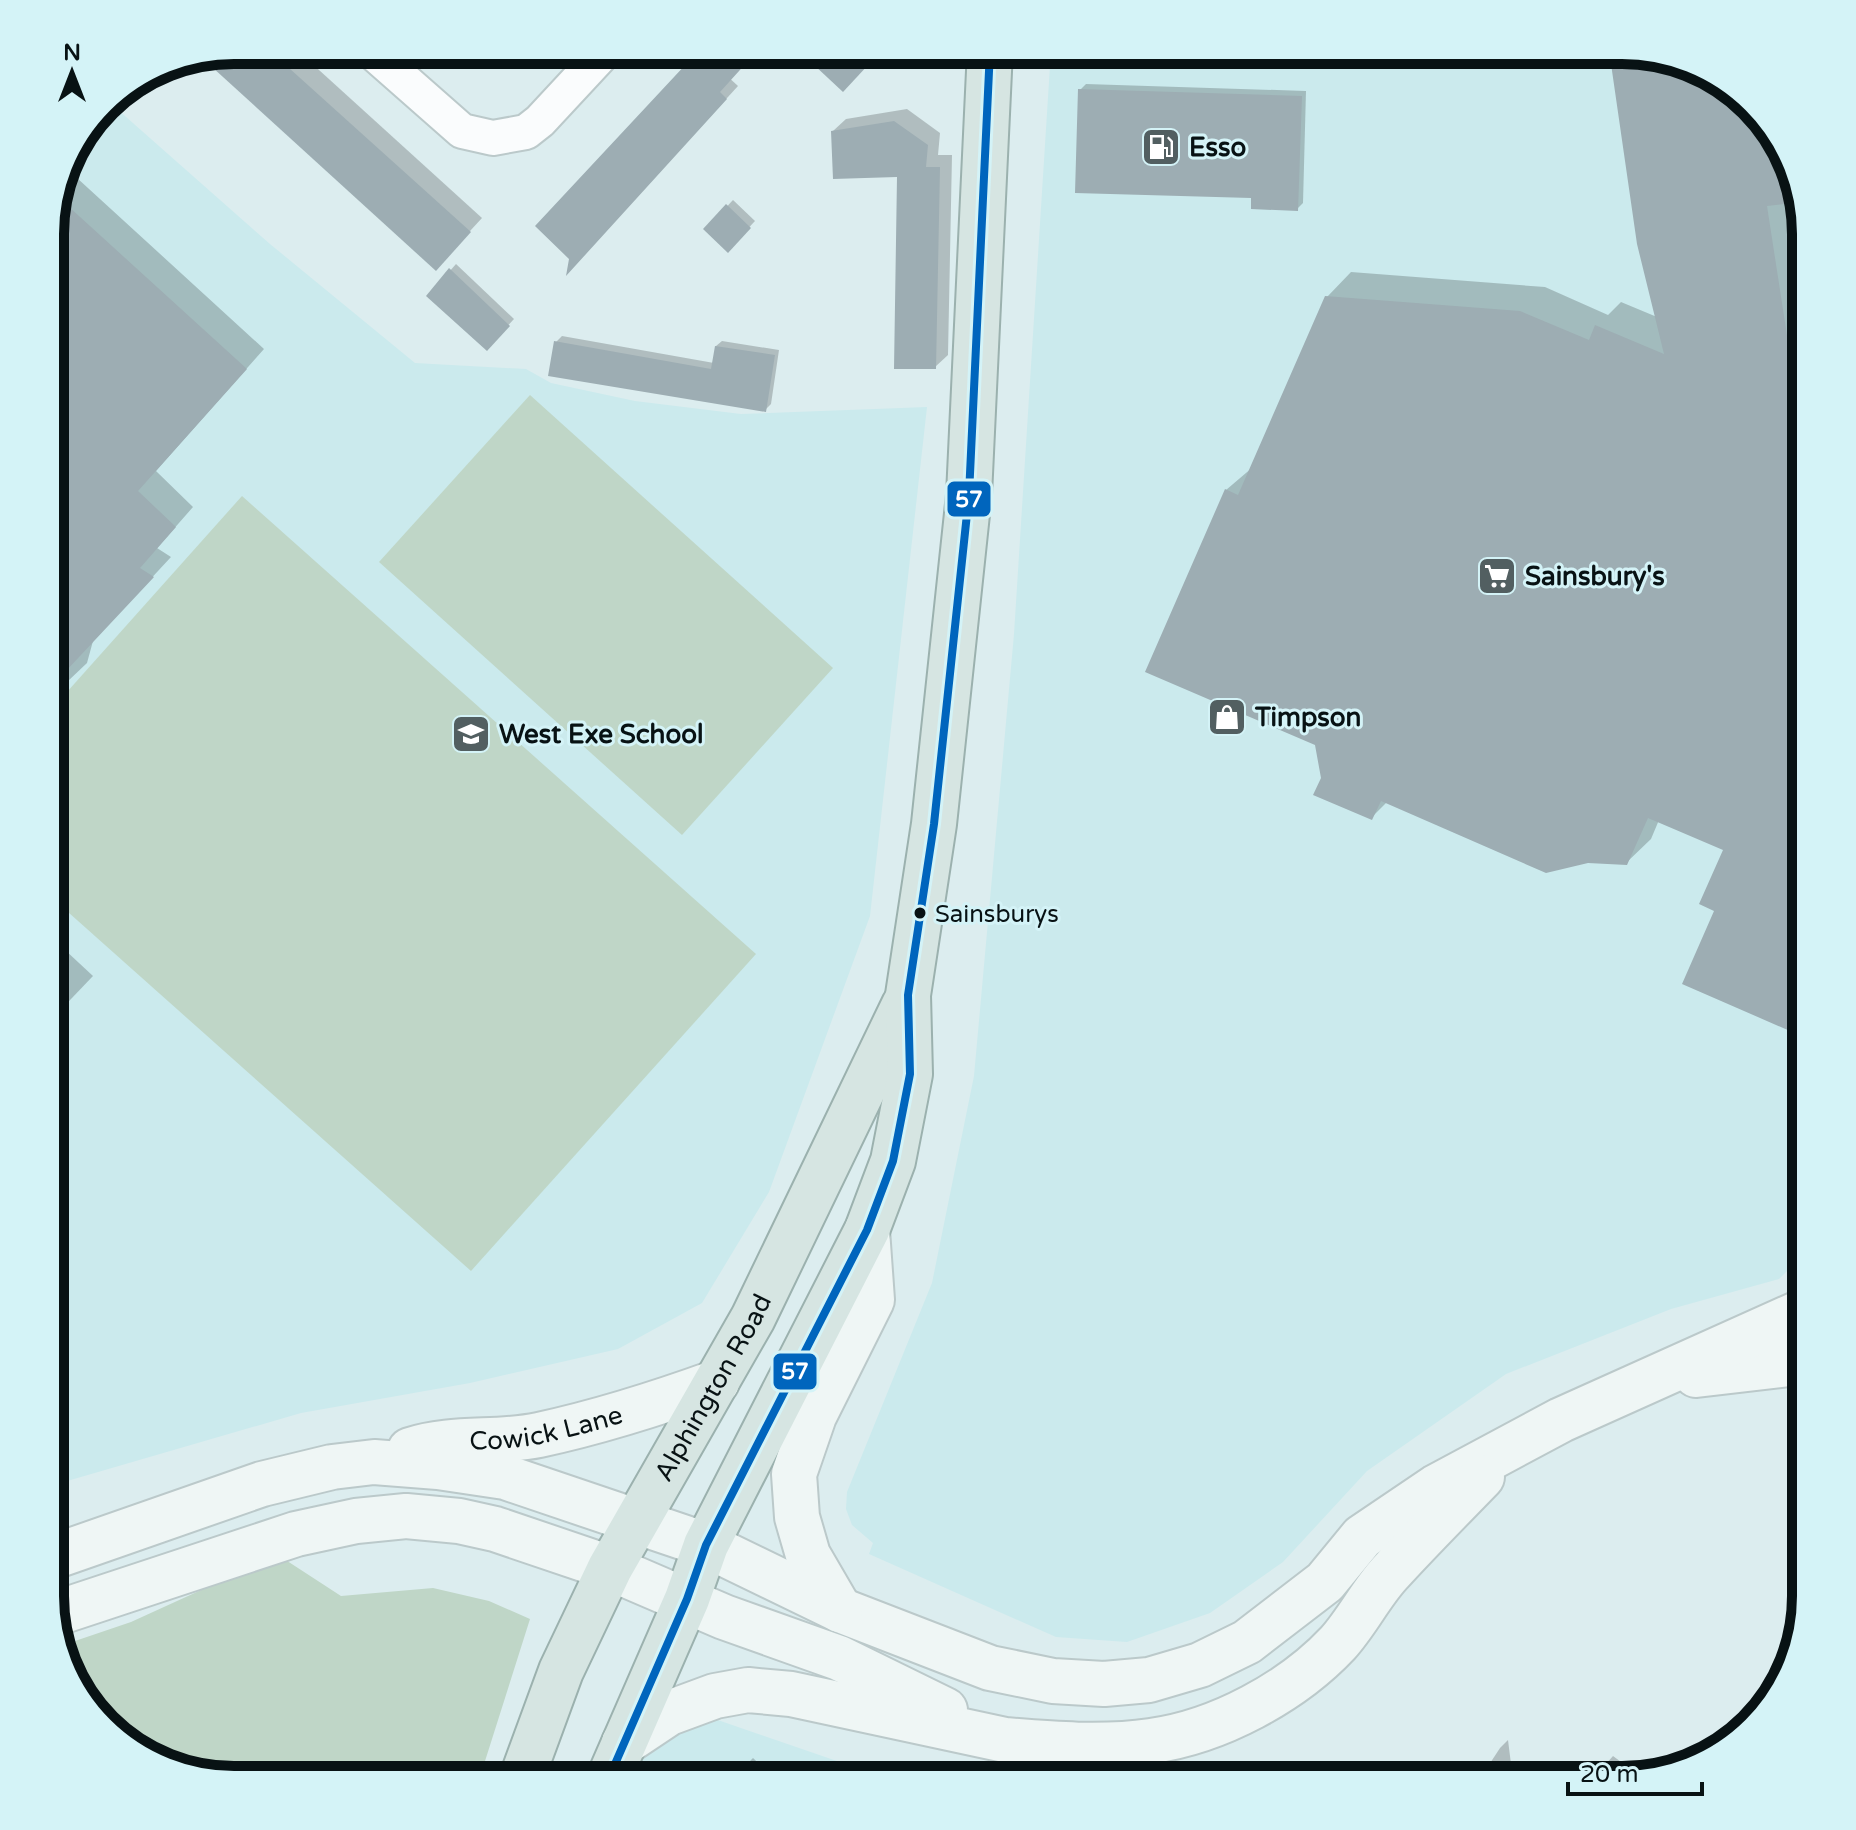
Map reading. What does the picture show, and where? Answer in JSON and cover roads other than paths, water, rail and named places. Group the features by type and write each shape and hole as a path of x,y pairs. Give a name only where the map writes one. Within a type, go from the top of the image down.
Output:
{"highway":[{"name":"Alphington Road","path":"616,1761 687,1599 706,1545 867,1230 893,1161 910,1074 908,995 934,824 969,495 989,64"},
{"name":"Alphington Road","path":"526,1766 561,1671 610,1568 753,1318 908,995"}],"street":[{"path":"386,64 462,131 493,138 526,132 593,64"},
{"path":"840,1610 808,1555 797,1517 794,1474 814,1416 872,1300 867,1230"},
{"path":"64,1553 262,1484 332,1467 374,1462 505,1477 706,1545 840,1610 990,1668 1053,1681 1104,1684 1149,1680 1200,1665 1247,1642 1325,1582 1362,1537 1436,1487 1503,1454 1561,1420 1658,1380 1792,1317"},
{"path":"1658,1380 1792,1364"},
{"name":"Cowick Lane","path":"374,1462 422,1446 536,1436 660,1403 717,1382"},
{"path":"616,1761 669,1713 715,1696 748,1690 791,1694 1005,1740 1152,1741 1204,1728 1247,1709 1293,1680 1337,1643 1387,1576 1503,1454"},
{"path":"64,1611 296,1534 406,1516 495,1529 610,1568 724,1617 839,1658 1005,1740"}],"place":[{"name":"Esso","path":"1161,147"},
{"name":"Sainsbury's","path":"1497,576"},
{"name":"Timpson","path":"1227,717"},
{"name":"West Exe School","path":"471,734"},
{"name":"Sainsburys","path":"920,913"}]}
